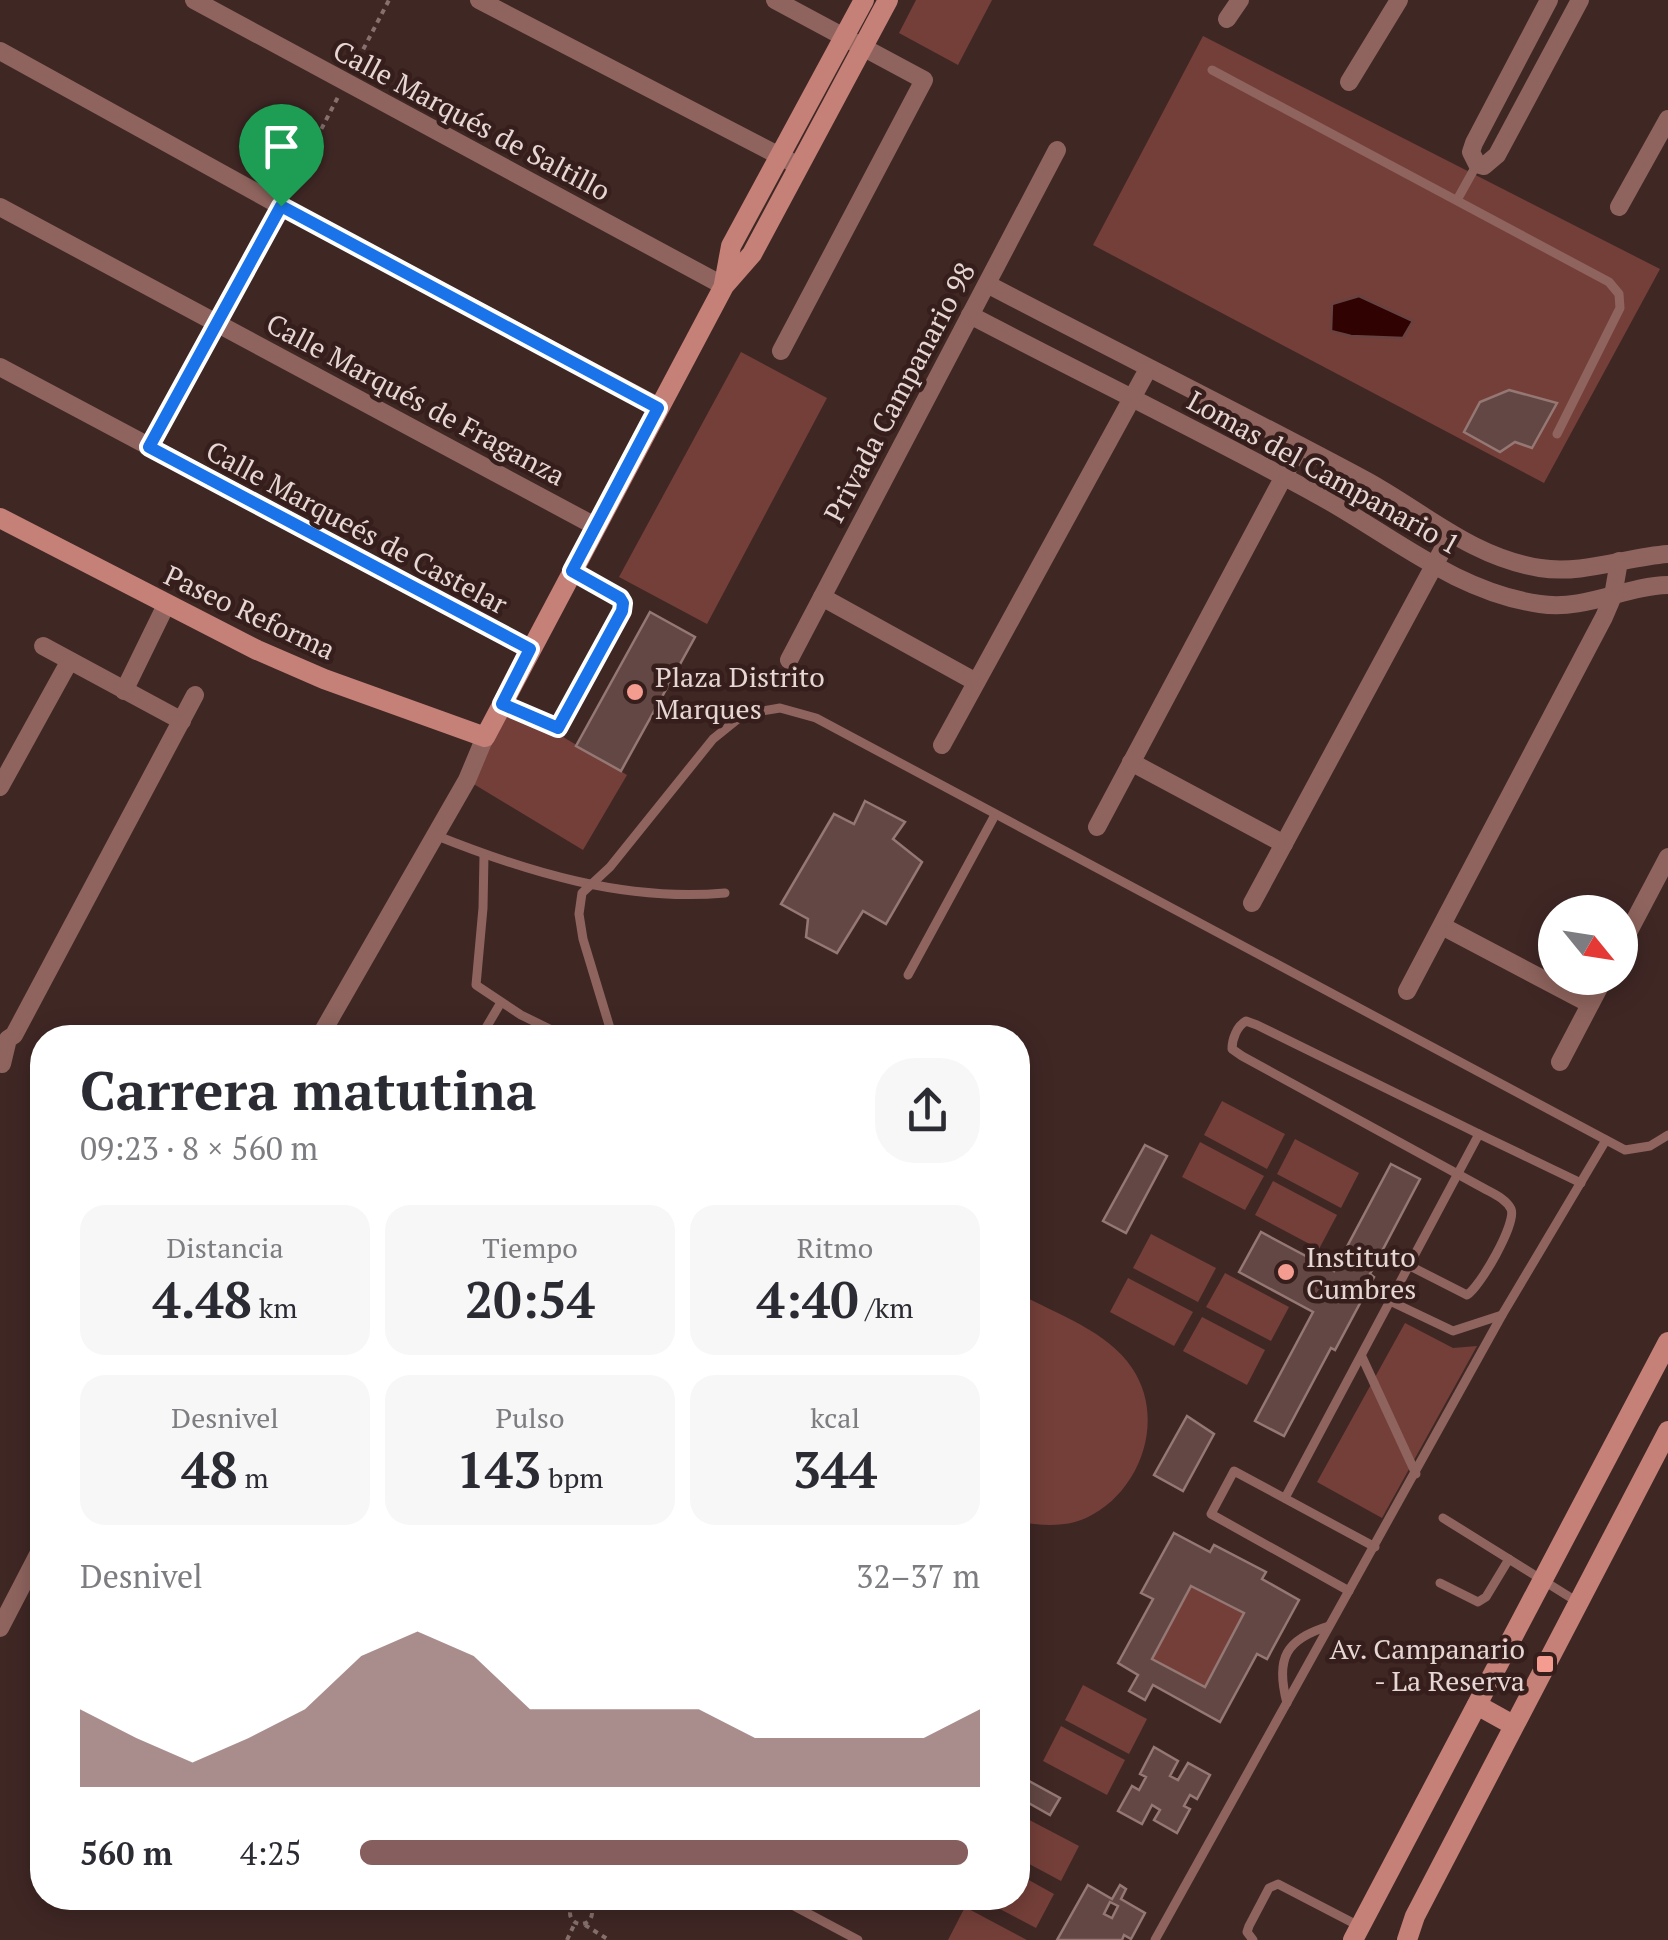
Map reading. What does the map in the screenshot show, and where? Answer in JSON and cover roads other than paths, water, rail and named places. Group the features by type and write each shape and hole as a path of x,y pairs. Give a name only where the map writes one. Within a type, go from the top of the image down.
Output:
{"street":[{"name":"Calle Marqués de Saltillo","path":"194,0 724,286"},
{"path":"479,0 790,161"},
{"path":"776,0 924,80 782,351"},
{"path":"854,42 864,0"},
{"path":"326,1025 467,780 530,649 724,286 731,246 790,161 854,42 888,0"},
{"path":"1227,19 1240,0"},
{"path":"1350,82 1399,0"},
{"path":"1549,0 1474,143 1471,152 1476,164 1484,166 1497,155 1580,0"},
{"path":"0,50 658,408"},
{"path":"1619,208 1668,119"},
{"name":"Privada Campanario 98","path":"789,660 1057,150"},
{"name":"Calle Marqués de Fraganza","path":"0,207 595,526"},
{"name":"Lomas del Campanario 1","path":"987,284 1382,490 1450,536 1536,568 1580,568 1668,554"},
{"name":"Lomas del Campanario 1","path":"970,315 1283,476 1360,518 1432,566 1473,586 1540,604 1572,606 1668,585"},
{"name":"Calle Marqueés de Castelar","path":"0,367 530,649"},
{"path":"942,746 1148,369"},
{"path":"1097,827 1300,446"},
{"name":"Paseo Reforma","path":"0,518 166,605 308,672 485,737"},
{"path":"1252,903 1450,536"},
{"path":"1407,991 1613,596 1618,560"},
{"path":"822,598 976,682"},
{"path":"124,690 166,605"},
{"path":"43,646 182,721"},
{"path":"0,787 69,662"},
{"path":"2,1064 4,1039 14,1034 196,694"},
{"path":"1131,762 1284,844"},
{"path":"1638,914 1668,857"},
{"path":"1442,926 1590,1004"},
{"path":"1560,1062 1595,995"},
{"path":"1356,1933 1668,1342"},
{"path":"1407,1940 1415,1916 1668,1431"},
{"path":"0,1628 30,1570"},
{"path":"1477,1705 1513,1725"}],"lane":[{"path":"1212,70 1610,282 1619,294 1620,308 1557,434"},
{"path":"1457,200 1476,164"},
{"path":"502,704 554,728 560,726 622,611 620,598 572,571"},
{"path":"610,1025 582,938 582,893 610,867 713,740 744,714 780,708 816,718 1625,1150 1638,1149 1668,1135"},
{"path":"908,974 995,815"},
{"path":"435,835 484,855 590,885 660,896 725,893"},
{"path":"484,855 476,985 500,1004 542,1025"},
{"path":"488,1025 500,1004"},
{"path":"1410,1266 1467,1295 1475,1290 1493,1259 1512,1212 1505,1201 1242,1056 1232,1049 1240,1024 1246,1021 1256,1025 1581,1184"},
{"path":"1285,1498 1479,1134"},
{"path":"1155,1940 1502,1315 1606,1140"},
{"path":"1392,1302 1452,1331 1502,1315"},
{"path":"1362,1357 1416,1474"},
{"path":"1349,1591 1211,1514 1234,1470 1375,1547"},
{"path":"1443,1518 1577,1602"},
{"path":"1440,1583 1478,1602 1486,1597 1509,1559"},
{"path":"1287,1703 1281,1674 1283,1660 1292,1644 1305,1634 1330,1626"},
{"path":"1253,1940 1249,1926 1269,1888 1278,1884 1356,1933"},
{"path":"801,1910 858,1940"}],"place":[{"name":"Plaza Distrito Marques","path":"635,692"},
{"name":"Instituto Cumbres","path":"1286,1272"},
{"name":"Av. Campanario - La Reserva","path":"1545,1664"}]}
